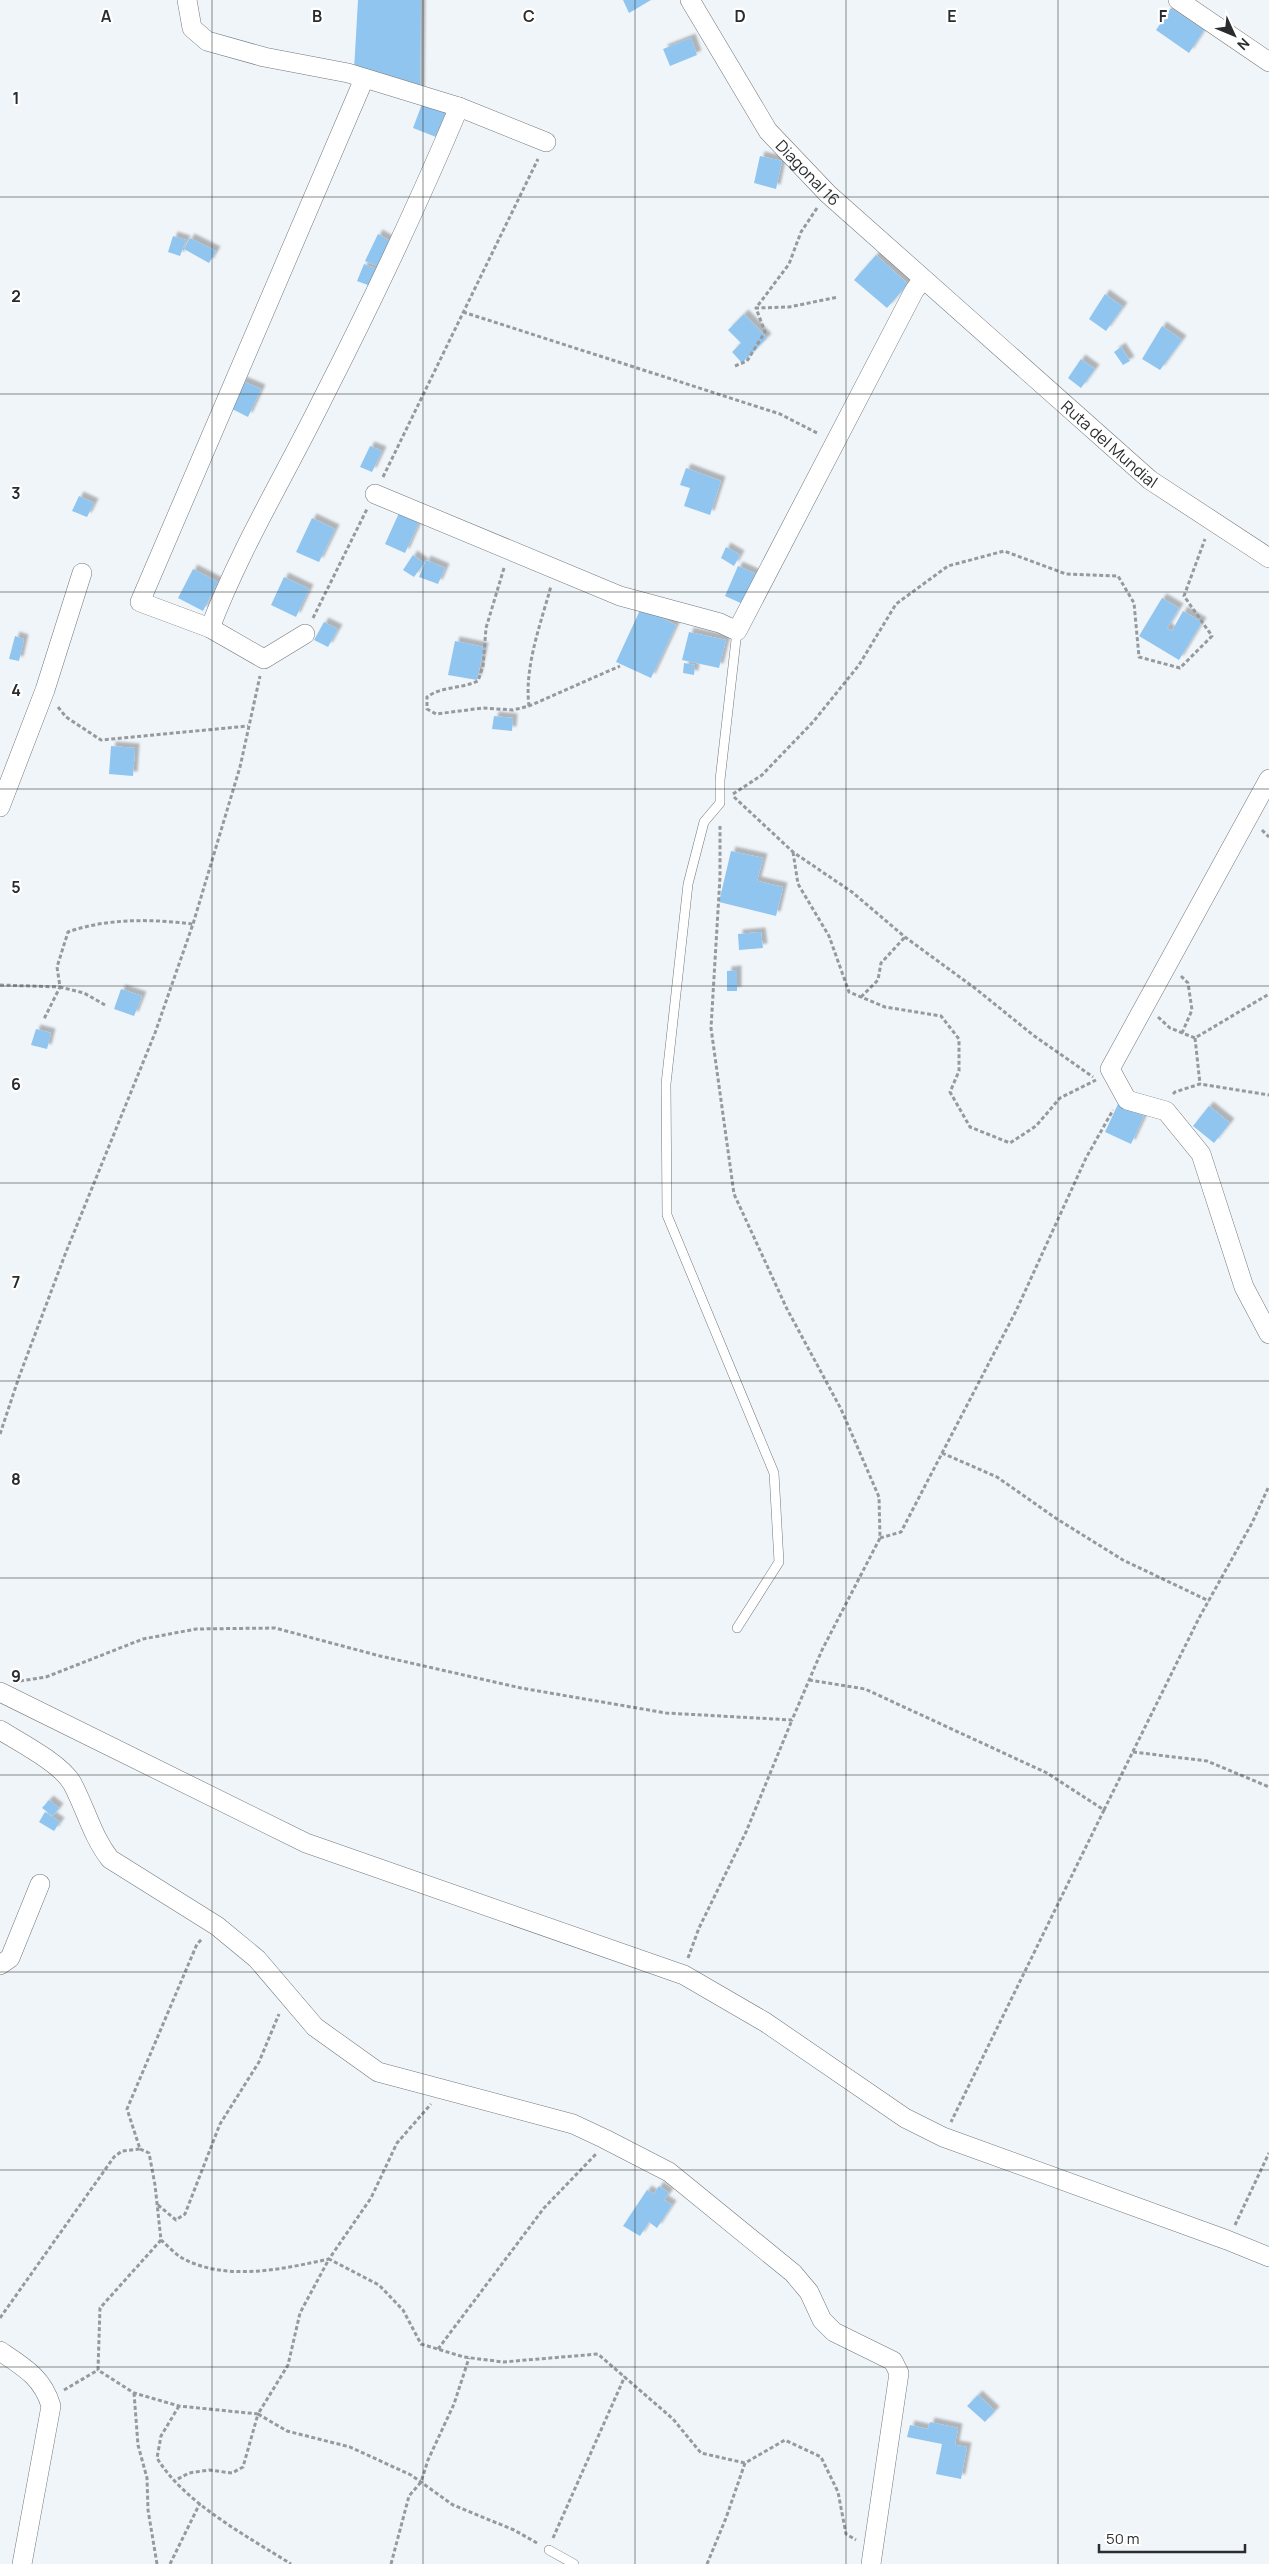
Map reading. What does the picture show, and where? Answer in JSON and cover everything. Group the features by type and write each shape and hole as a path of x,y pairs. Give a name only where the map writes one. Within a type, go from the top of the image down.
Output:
{"street":[{"path":"186,0 192,28 207,41 264,57 348,73 460,108 546,142"},
{"name":"Diagonal 16","path":"690,0 768,131 828,194 962,314"},
{"path":"1178,0 1269,62"},
{"path":"305,634 264,659 210,628 140,602 364,79"},
{"path":"210,628 228,582 331,382 409,222 460,108"},
{"path":"375,494 620,596 720,623 737,631 914,291 923,279"},
{"name":"Ruta del Mundial","path":"962,314 1150,480 1269,558"},
{"path":"0,807 45,690 82,573"},
{"path":"1269,779 1110,1068 1127,1100 1166,1111 1201,1154 1244,1286 1269,1334"},
{"path":"0,1692 306,1843 684,1975 765,2022 905,2118 943,2137 1269,2257"},
{"path":"0,1730 58,1768 71,1782 99,1845 110,1859 217,1926 256,1959 315,2026 378,2072 573,2124 669,2172 792,2273 809,2292 822,2320 834,2332 893,2361 899,2373 872,2557"},
{"path":"0,1965 10,1958 40,1884"},
{"path":"0,2351 17,2362 46,2388 51,2406 22,2564"}],"lane":[{"path":"737,631 720,780 720,803 704,822 688,884 666,1084 667,1215 774,1473 779,1562 737,1628"},
{"path":"549,2550 574,2564"}],"path":[{"path":"305,634 546,142"},
{"path":"756,308 790,264 801,232 828,194"},
{"path":"756,308 789,307 838,297"},
{"path":"735,366 748,361 765,332 756,308"},
{"path":"463,312 780,414 835,443"},
{"path":"684,1975 699,1928 746,1832 809,1680 880,1538 879,1497 841,1409 787,1309 734,1194 711,1028 720,877 720,803 762,775 813,722 860,666 896,604 948,566 1004,551 1066,574 1118,576 1134,603 1139,656 1180,668 1212,636 1184,596 1197,556 1213,520"},
{"path":"505,547 504,573 486,628 483,666 478,681 467,686 435,691 427,697 427,709 436,714 483,708 513,710 529,706 620,666"},
{"path":"529,706 527,691 555,568"},
{"path":"0,1434 18,1377 66,1252 155,1033 193,924 240,766 264,659"},
{"path":"45,690 66,717 101,740 248,726"},
{"path":"732,795 793,852 852,892 905,937 976,989 1033,1035 1097,1079 1060,1098 1036,1126 1010,1143 970,1128 950,1092 959,1071 959,1039 941,1016 885,1007 849,992 829,936 798,884 793,852"},
{"path":"44,1019 60,987 57,967 68,932 87,925 156,920 193,924"},
{"path":"861,996 878,980 881,963 905,937"},
{"path":"1168,964 1188,983 1192,1010 1182,1033"},
{"path":"0,985 60,987 84,993 105,1006"},
{"path":"1195,1038 1269,994"},
{"path":"1144,1006 1170,1028 1195,1038"},
{"path":"1195,1038 1200,1084"},
{"path":"1166,1111 1175,1092 1200,1084 1269,1095"},
{"path":"880,1538 901,1532 1016,1311 1086,1158 1123,1092"},
{"path":"942,1453 997,1477 1057,1519 1123,1560 1209,1601"},
{"path":"943,2137 1133,1752 1209,1601 1252,1523 1269,1486"},
{"path":"18,1681 46,1677 143,1640 196,1629 275,1628 380,1656 521,1688 666,1713 792,1720"},
{"path":"809,1680 865,1689 1047,1773 1104,1810"},
{"path":"1133,1752 1207,1761 1269,1787"},
{"path":"140,2149 128,2109 197,1944 217,1926"},
{"path":"158,2204 176,2220 185,2214 220,2124 259,2062 275,2018 292,1998"},
{"path":"174,2481 189,2472 209,2470 232,2473 243,2466 258,2414 288,2365 300,2313 329,2259 371,2198 397,2143 429,2105 439,2088"},
{"path":"438,2349 544,2208 596,2155 605,2139"},
{"path":"0,2318 114,2157 122,2151 140,2149 149,2153 158,2204 161,2240 182,2258 226,2272 282,2269 329,2259 379,2285 403,2310 421,2344 469,2358 503,2362 598,2354 673,2419 701,2453 745,2463"},
{"path":"1227,2240 1269,2153"},
{"path":"98,2370 100,2308 161,2240"},
{"path":"392,2564 409,2496 421,2482 428,2460 454,2404 469,2358"},
{"path":"98,2370 134,2393 179,2406 258,2414 287,2432 350,2447 421,2482 453,2504 514,2530 549,2550 625,2376"},
{"path":"51,2406 60,2394 72,2384 98,2370"},
{"path":"134,2393 137,2436 147,2478 148,2510 157,2564"},
{"path":"179,2406 162,2436 157,2458 167,2476 200,2503 291,2564"},
{"path":"707,2564 726,2518 745,2463 785,2440 821,2457 838,2492 846,2534 872,2557"},
{"path":"170,2564 200,2503"}],"building":[{"path":"358,0 421,0 420,93 354,70"},
{"path":"623,0 651,0 629,13"},
{"path":"1171,8 1204,30 1189,53 1156,30"},
{"path":"691,38 697,55 670,66 663,49"},
{"path":"422,104 446,113 436,137 413,128"},
{"path":"760,156 782,161 776,189 754,183"},
{"path":"378,234 390,241 377,266 365,261"},
{"path":"173,236 186,240 180,256 168,252"},
{"path":"190,238 216,251 209,263 184,249"},
{"path":"876,255 908,284 887,308 854,280"},
{"path":"364,264 379,270 373,287 357,281"},
{"path":"1105,294 1123,307 1106,331 1089,319"},
{"path":"744,314 767,338 742,363 732,352 741,343 728,330"},
{"path":"1162,326 1182,340 1160,370 1142,359"},
{"path":"1121,347 1130,361 1123,365 1114,352"},
{"path":"1081,359 1095,369 1081,388 1068,378"},
{"path":"242,381 261,389 248,417 230,408"},
{"path":"370,446 382,451 372,472 360,467"},
{"path":"686,468 721,481 710,515 684,506 690,488 680,485"},
{"path":"79,496 94,503 87,517 72,511"},
{"path":"399,513 419,522 405,553 385,544"},
{"path":"312,518 335,529 319,562 296,552"},
{"path":"726,547 740,555 734,566 721,558"},
{"path":"413,555 424,563 414,577 403,570"},
{"path":"426,560 445,568 438,584 419,577"},
{"path":"738,566 758,575 745,605 725,596"},
{"path":"193,569 218,582 203,611 178,598"},
{"path":"284,577 309,589 296,617 271,605"},
{"path":"1162,598 1179,608 1167,628 1172,631 1183,611 1202,622 1179,660 1139,636"},
{"path":"641,608 676,625 651,678 616,662"},
{"path":"324,622 338,629 328,647 314,640"},
{"path":"689,632 726,640 719,668 682,660"},
{"path":"15,636 24,639 19,661 9,659"},
{"path":"455,641 484,647 477,680 448,675"},
{"path":"684,663 695,665 694,675 683,673"},
{"path":"494,716 513,718 512,731 492,729"},
{"path":"111,746 135,748 133,776 109,774"},
{"path":"731,851 763,858 757,881 783,887 776,916 719,902"},
{"path":"761,932 763,948 739,950 738,934"},
{"path":"737,970 737,991 727,991 727,971"},
{"path":"121,989 142,996 134,1016 114,1009"},
{"path":"36,1029 51,1033 47,1049 31,1045"},
{"path":"1118,1104 1144,1116 1131,1144 1105,1132"},
{"path":"1209,1106 1230,1123 1214,1143 1193,1126"},
{"path":"49,1800 59,1808 53,1816 42,1808"},
{"path":"45,1812 60,1822 54,1831 39,1822"},
{"path":"659,2186 669,2193 664,2200 672,2205 657,2228 649,2222 640,2236 623,2226 647,2190 654,2194"},
{"path":"978,2395 995,2411 985,2422 967,2406"},
{"path":"930,2422 958,2428 955,2445 967,2447 961,2479 936,2474 942,2444 907,2437 910,2425 928,2429"}]}
